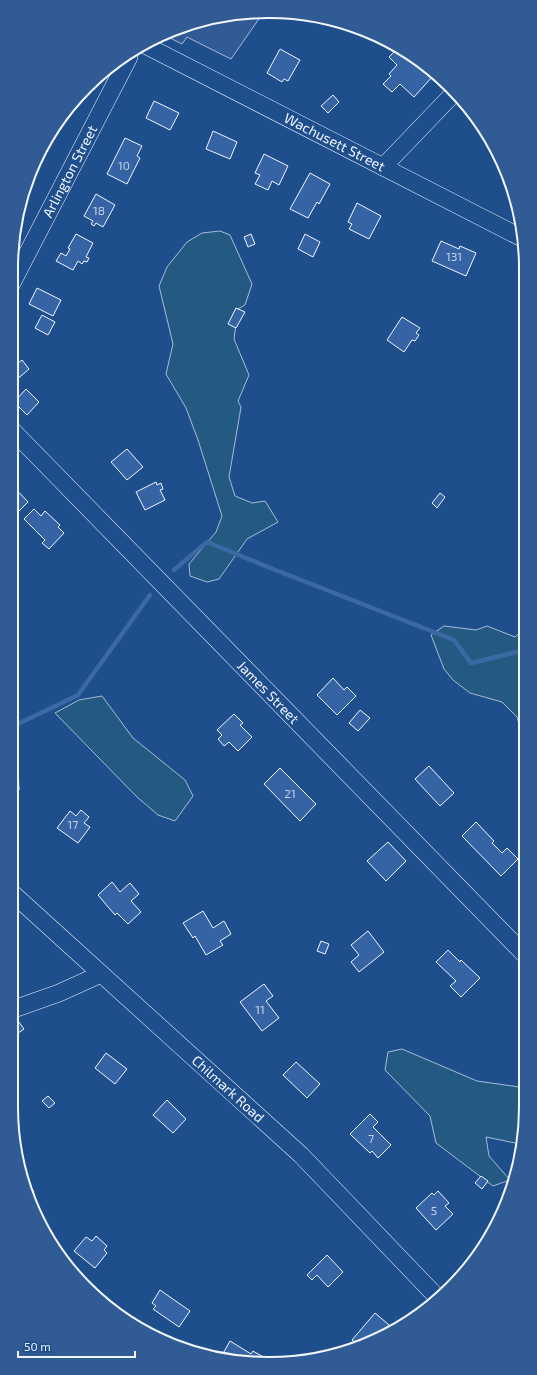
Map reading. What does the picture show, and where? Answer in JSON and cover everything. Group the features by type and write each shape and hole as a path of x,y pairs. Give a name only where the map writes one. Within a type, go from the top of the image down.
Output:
{"street":[{"name":"Wachusett Street","path":"155,46 517,235"},
{"name":"Arlington Street","path":"19,259 126,62"},
{"path":"384,167 451,96"},
{"name":"James Street","path":"18,436 519,949"},
{"name":"Chilmark Road","path":"18,898 301,1155 435,1294"},
{"path":"18,1007 58,993 101,974"}],"shaded area":[{"path":"259,19 231,59 187,37 182,44 170,38 188,31 220,23"},
{"path":"220,231 230,235 252,284 245,305 238,309 234,339 249,375 238,401 241,407 229,477 235,496 252,503 265,501 278,522 247,539 219,579 207,582 190,576 189,564 216,532 222,516 198,440 186,408 166,374 173,344 159,286 167,267 187,242 202,233"},
{"path":"444,626 476,630 487,626 515,637 519,633 519,724 517,717 502,702 470,693 453,680 444,669 431,635"},
{"path":"102,696 133,738 185,780 193,796 175,821 158,815 136,796 55,713 79,700"},
{"path":"402,1049 477,1081 519,1087 516,1143 486,1137 489,1156 508,1178 508,1181 493,1186 436,1143 430,1116 385,1070 388,1052"}],"building":[{"path":"280,49 300,60 288,81 284,79 282,82 267,73"},
{"path":"394,52 408,60 431,78 414,97 400,84 392,92 383,84 391,76 389,74 397,65 389,57"},
{"path":"333,95 339,102 328,113 321,106"},
{"path":"154,101 179,113 170,130 146,118"},
{"path":"213,131 237,142 230,159 206,149"},
{"path":"125,138 142,146 137,156 140,158 127,184 107,174"},
{"path":"264,154 288,166 279,185 272,181 268,190 255,184 260,175 255,173"},
{"path":"310,173 330,184 319,204 317,202 308,218 290,209"},
{"path":"96,194 115,205 103,227 96,223 94,226 91,224 93,221 84,216"},
{"path":"357,203 381,216 369,239 349,229 352,224 348,222"},
{"path":"76,234 93,243 86,257 89,258 87,262 84,261 82,264 78,261 73,270 56,261 61,253 66,256 70,249 68,248"},
{"path":"251,234 255,244 248,247 244,237"},
{"path":"305,234 320,242 313,257 298,249"},
{"path":"441,241 459,249 460,246 476,253 466,276 432,261"},
{"path":"37,288 61,300 53,316 29,304"},
{"path":"236,308 245,312 236,328 228,324"},
{"path":"42,315 55,322 48,335 35,328"},
{"path":"402,317 420,328 416,333 419,335 415,341 412,340 404,352 387,340"},
{"path":"22,360 29,369 18,379 18,363"},
{"path":"26,389 39,402 27,415 18,406 18,398"},
{"path":"127,449 143,467 127,480 111,462"},
{"path":"156,482 157,485 161,483 163,489 160,490 165,500 145,510 136,492"},
{"path":"18,491 28,502 18,512"},
{"path":"440,493 445,497 437,508 432,503"},
{"path":"34,509 41,516 45,511 60,525 58,527 64,533 49,549 42,543 45,540 24,519"},
{"path":"333,678 344,690 347,687 356,696 337,715 317,695"},
{"path":"360,710 370,718 358,731 349,723"},
{"path":"234,714 243,723 240,725 252,737 238,751 229,742 224,746 218,739 222,735 217,730"},
{"path":"429,766 454,793 440,806 415,779"},
{"path":"18,768 19,790 18,790"},
{"path":"280,768 316,804 300,821 264,784"},
{"path":"81,810 89,817 84,823 90,827 78,843 57,828 70,811 76,816"},
{"path":"476,822 494,841 492,843 502,853 507,848 518,859 501,876 462,836"},
{"path":"388,842 406,861 386,881 367,861"},
{"path":"112,882 120,892 130,883 139,894 131,901 141,912 128,924 117,913 115,915 98,895"},
{"path":"203,911 213,928 224,921 231,934 220,941 223,945 206,955 195,936 193,938 183,923"},
{"path":"368,931 384,952 359,972 351,962 359,955 351,945"},
{"path":"321,941 329,944 325,954 317,951"},
{"path":"448,950 480,978 461,997 450,986 456,981 436,962"},
{"path":"264,984 273,996 266,1001 279,1018 262,1031 240,1002"},
{"path":"18,1021 24,1029 18,1033"},
{"path":"106,1053 127,1069 115,1084 95,1068"},
{"path":"296,1062 320,1084 307,1098 283,1075"},
{"path":"48,1096 55,1103 49,1108 42,1101"},
{"path":"167,1100 186,1119 173,1133 153,1115"},
{"path":"370,1114 378,1122 373,1127 391,1145 378,1158 372,1151 370,1153 350,1134"},
{"path":"481,1176 488,1181 482,1189 475,1183"},
{"path":"438,1191 449,1203 445,1206 453,1214 436,1230 416,1208 432,1193 434,1195"},
{"path":"96,1236 107,1246 104,1250 107,1253 95,1268 74,1251 86,1237 92,1241"},
{"path":"327,1255 343,1272 328,1287 317,1275 312,1280 307,1275"},
{"path":"160,1290 190,1311 179,1327 153,1309 156,1306 152,1303"},
{"path":"375,1313 390,1325 355,1342 352,1340"},
{"path":"230,1341 251,1354 253,1351 263,1357 236,1355 223,1353"}],"waterway":[{"path":"174,570 207,542 454,640 471,663 519,651"},
{"path":"18,723 78,695 150,595"}]}
